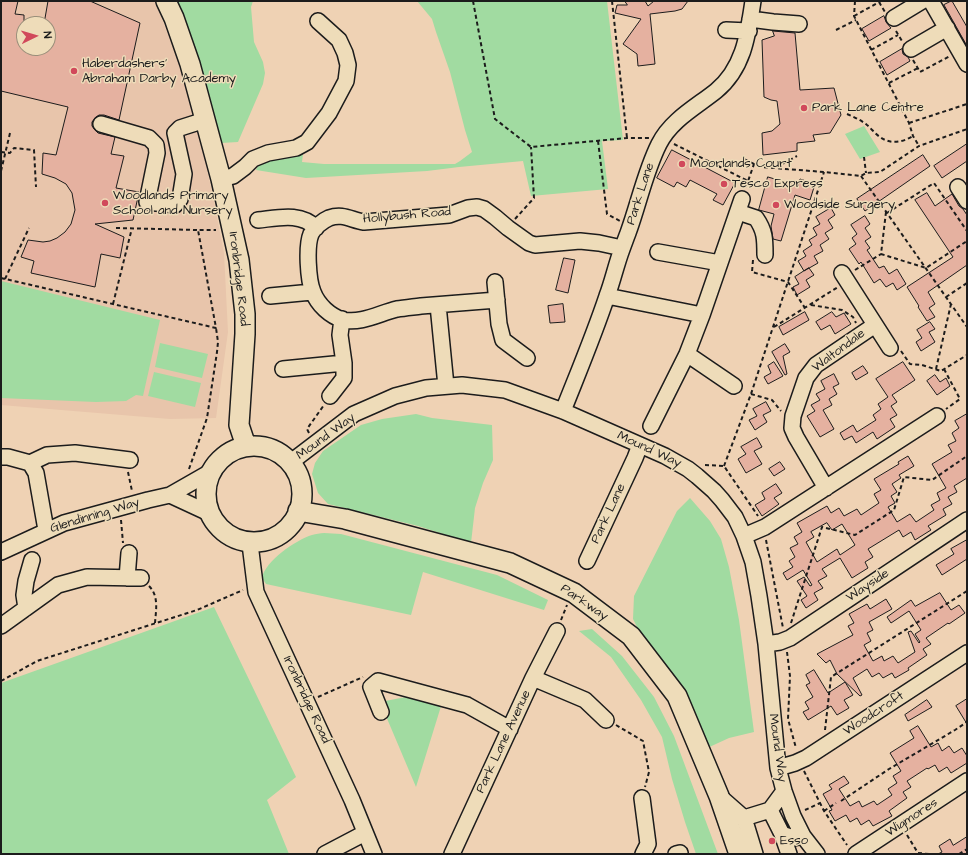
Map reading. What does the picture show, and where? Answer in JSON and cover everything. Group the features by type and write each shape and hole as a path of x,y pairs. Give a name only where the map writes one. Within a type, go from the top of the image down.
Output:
{"main road":[{"name":"Ironbridge Road","path":"166,1 174,18 190,64 221,179 238,260 245,314 239,425 246,446"},
{"path":"246,446 266,448 282,455 291,462 300,482 302,499 298,512 284,532 265,541 250,544 224,533 214,522 206,502 207,483 213,467 225,455 246,446"},
{"name":"Parkway","path":"298,512 345,519 510,563 574,592 631,636 676,696 719,796 739,854"}],"street":[{"name":"Park Lane","path":"563,412 607,296 650,161 662,138 671,127 699,102 708,101 726,81 735,68 742,55 750,25 753,1"},
{"path":"894,18 922,1"},
{"path":"931,1 967,64"},
{"path":"221,179 233,176 253,159 268,153 296,148 307,142 329,112 346,81 348,65 345,53 339,40 326,38 318,21"},
{"path":"726,30 750,25 798,24"},
{"path":"911,49 947,28"},
{"path":"101,124 149,138 156,145 157,153 147,202 175,205 180,199 184,174 175,133 180,128 205,120"},
{"path":"651,426 687,354 702,316 740,206 756,218 761,226 765,239 765,255"},
{"name":"Hollybush Road","path":"316,228 328,218 338,216 364,222 449,214 468,208 477,207 484,209 529,244 536,245 580,241 622,248"},
{"path":"258,220 291,217 311,223 316,228 311,233 308,246 312,292 321,306 331,314 342,319 364,319 396,309 438,304 497,300"},
{"path":"658,252 720,263"},
{"name":"Waltondale","path":"844,277 890,348"},
{"path":"495,282 499,324 503,340 527,358"},
{"path":"270,296 312,292"},
{"path":"607,296 702,316"},
{"path":"438,304 446,386"},
{"path":"330,396 344,378 344,363 340,335 342,319"},
{"name":"Waltondale","path":"826,488 796,437 792,428 793,416 806,378 811,370 874,325"},
{"path":"687,354 734,386"},
{"path":"283,369 344,363"},
{"name":"Mound Way","path":"291,462 354,414 395,396 426,388 462,385 505,390 563,412 640,445 665,456 688,469 714,491 727,507 740,526 753,562 766,644 778,768 793,816 803,836 817,854"},
{"path":"744,536 765,527 937,416"},
{"name":"Park Lane","path":"587,561 640,445"},
{"path":"1,457 30,462 47,455 75,453 128,459"},
{"path":"30,462 36,473 46,530"},
{"name":"Glendinning Way","path":"1,552 64,523 176,492 212,471"},
{"path":"176,492 211,514"},
{"name":"Wayside","path":"766,644 780,642 790,638 967,520"},
{"name":"Ironbridge Road","path":"250,544 256,592 352,800 374,854"},
{"path":"1,626 58,585 87,577 134,578 130,553"},
{"path":"26,608 24,595 26,580 32,560"},
{"name":"Park Lane Avenue","path":"454,854 533,678 557,631"},
{"name":"Woodcroft","path":"778,768 800,762 967,653"},
{"path":"533,678 585,700 606,720"},
{"path":"381,712 371,688 378,680 467,705 510,729"},
{"name":"Wigmores","path":"852,850 900,825 967,781"},
{"path":"744,818 770,810 784,791"},
{"path":"719,796 744,818 755,854"},
{"path":"642,798 648,844 643,854"},
{"path":"770,810 782,834 789,854"},
{"path":"325,854 365,833"},
{"path":"782,834 794,838 803,836"}],"path":[{"path":"473,1 495,119 531,148 627,138 662,138 748,181"},
{"path":"612,1 627,138"},
{"path":"855,1 854,16 909,123 913,136 919,146"},
{"path":"854,16 881,1"},
{"path":"836,30 856,20"},
{"path":"871,50 898,35"},
{"path":"888,83 918,68"},
{"path":"909,123 967,104"},
{"path":"847,114 863,122 881,138 887,140 899,142 913,136"},
{"path":"744,159 761,167 861,176 866,173 880,172 919,146 967,130"},
{"path":"1,171 10,133"},
{"path":"598,141 607,214 630,226"},
{"path":"1,152 10,153 14,148 34,150 36,187"},
{"path":"508,228 534,198 531,148"},
{"path":"776,168 797,156"},
{"path":"864,157 866,173"},
{"path":"740,206 754,164"},
{"path":"724,466 751,394 824,172"},
{"path":"861,176 967,327"},
{"path":"887,212 934,183 967,231"},
{"path":"881,254 887,212"},
{"path":"5,279 29,228"},
{"path":"116,228 216,230"},
{"path":"113,304 132,228"},
{"path":"176,492 207,418 218,342 198,230"},
{"path":"926,268 967,240"},
{"path":"772,328 810,305 844,277 881,254 926,268"},
{"path":"1,278 216,328"},
{"path":"946,297 967,283"},
{"path":"936,369 951,303"},
{"path":"810,305 842,310 853,317 862,334"},
{"path":"890,348 899,347 910,364 941,371 967,354"},
{"path":"937,416 960,399 944,369"},
{"path":"751,394 772,400 782,413 793,416"},
{"path":"314,445 307,429 330,396"},
{"path":"791,623 822,527 855,535 894,510 904,477 932,480 967,456"},
{"path":"128,459 127,506 123,549 130,553"},
{"path":"766,536 765,541 784,632"},
{"path":"134,578 152,589 156,599 155,623"},
{"path":"1,681 37,661 197,610 255,585"},
{"path":"824,746 830,677 967,591"},
{"path":"557,631 567,605 564,602"},
{"path":"787,647 790,676 788,719 796,749"},
{"path":"306,702 363,677 378,680"},
{"path":"606,720 643,741 649,772 642,798"},
{"path":"841,801 967,722"},
{"path":"802,766 824,812 852,850"},
{"path":"793,816 820,803"},
{"path":"824,812 836,803"},
{"path":"900,825 918,853 929,854"},
{"path":"959,854 967,849"}],"shaded area":[{"path":"18,1 155,1 188,86 224,253 228,332 216,418 170,419 1,405 1,80"}],"green space":[{"path":"177,1 253,1 251,7 254,42 263,62 265,73 263,84 238,142 221,143 200,67"},
{"path":"417,1 607,1 623,140 602,141 608,189 531,196 523,161 427,171 306,178 256,170 259,163 270,159 303,154 302,162 324,164 455,164 472,152 450,72 432,19"},
{"path":"864,126 880,152 860,159 845,134"},
{"path":"1,281 160,320 143,396 136,395 126,401 96,402 1,398"},
{"path":"160,343 208,354 202,378 155,367"},
{"path":"154,372 201,383 195,407 148,396"},
{"path":"416,414 432,418 492,425 493,460 483,483 475,508 471,543 418,526 328,504 318,493 312,474 315,463 323,451 361,425 382,419"},
{"path":"690,498 710,521 721,539 729,567 739,620 754,732 729,738 705,749 633,619 634,596 677,511"},
{"path":"324,533 341,534 497,575 548,600 544,610 423,572 411,615 266,584 262,578 264,571 275,558 298,541 312,535"},
{"path":"214,607 296,777 267,800 289,854 1,854 1,683"},
{"path":"592,629 622,656 654,697 674,736 718,854 696,854 672,779 662,737 641,700 611,657 579,631"},
{"path":"411,696 442,703 416,787 380,702"}],"building":[{"path":"1,1 18,1 15,14 24,15 16,16 16,56 56,56 56,16 45,16 48,1 90,1 140,23 119,120 104,115 99,115 92,122 92,126 98,133 115,137 111,154 124,156 116,188 139,192 133,220 95,224 124,237 120,258 101,254 95,287 31,273 34,261 21,257 28,240 43,242 50,241 65,232 71,224 75,210 72,193 66,184 55,178 42,174 43,153 56,155 68,107 1,91"},
{"path":"625,1 645,1 648,6 654,1 688,1 682,9 650,14 655,64 638,66 637,54 623,44 641,19 615,13 617,5 627,5"},
{"path":"952,1 967,27 967,46 944,5"},
{"path":"884,16 886,22 891,28 869,41 862,29"},
{"path":"773,31 795,33 800,90 834,88 841,115 830,133 813,135 815,141 797,143 797,151 763,155 762,133 772,131 780,124 777,101 764,97 762,40 774,36"},
{"path":"902,49 903,54 908,57 910,61 887,75 880,62"},
{"path":"967,144 967,161 942,178 934,166"},
{"name":"Moorlands Court","path":"672,150 735,183 723,205 713,200 717,194 690,180 686,187 677,182 674,187 657,178"},
{"path":"923,155 930,166 865,211 857,199"},
{"name":"Woodside Surgery","path":"768,177 798,186 800,179 815,184 810,200 795,195 781,241 773,239 771,226 774,214 759,210"},
{"path":"927,193 935,206 952,194 959,206 967,215 967,265 928,292 935,304 929,308 935,317 927,321 907,287 953,257 915,200"},
{"path":"831,208 835,215 828,220 833,228 825,233 829,239 820,245 823,251 814,256 818,263 804,271 798,261 806,256 803,251 812,245 809,240 817,235 813,228 820,224 816,217"},
{"path":"865,216 870,224 865,228 871,237 865,241 870,248 867,250 879,268 884,266 889,274 897,269 906,284 897,290 893,283 886,287 880,279 874,283 861,262 859,264 849,249 856,244 852,238 857,234 851,225"},
{"path":"564,258 575,260 568,293 556,290"},
{"path":"809,268 814,275 806,280 810,287 797,295 793,287 799,284 795,277"},
{"path":"563,304 565,322 550,323 548,306"},
{"path":"805,312 809,320 783,335 779,327"},
{"path":"832,312 836,317 844,313 851,324 835,334 830,325 821,330 816,322"},
{"path":"930,322 935,329 929,332 935,342 921,351 916,342 922,338 917,330"},
{"path":"785,344 790,352 783,356 787,374 785,375 772,352"},
{"path":"774,362 783,376 768,384 764,377 771,373 768,366"},
{"path":"903,362 915,380 892,395 897,402 891,406 897,415 890,419 895,427 877,439 873,432 856,443 852,436 844,440 840,433 853,425 857,432 876,420 873,415 881,409 878,404 888,397 876,379"},
{"path":"863,366 868,373 856,380 852,373"},
{"path":"834,374 839,384 833,387 837,394 829,399 832,405 823,410 834,429 820,437 807,416 815,411 811,405 820,400 816,394 825,389 821,381"},
{"path":"935,375 940,382 946,378 950,386 937,395 927,381"},
{"path":"766,402 771,411 763,415 767,422 755,430 749,420 757,416 753,409"},
{"path":"967,414 967,478 954,486 957,492 948,497 952,504 943,509 946,515 928,526 931,530 915,540 911,532 903,537 899,530 868,549 873,557 865,562 868,568 852,578 840,558 822,569 827,576 818,581 823,588 814,593 818,600 806,608 801,600 807,596 797,581 804,577 810,586 812,585 803,570 787,580 783,573 793,567 789,561 795,557 790,548 798,544 794,537 802,532 797,523 827,506 831,513 839,508 844,516 857,509 861,515 879,503 874,494 881,490 874,479 899,464 898,462 908,456 914,466 899,475 901,478 892,484 897,492 891,496 895,503 888,507 897,522 910,514 916,522 934,510 931,505 940,500 937,493 946,488 932,464 952,452 948,445 956,441 952,433 959,428 955,421","holes":["827,523 832,530 842,524 855,545 840,555 837,549 817,562 806,542 814,537 811,532"]},
{"path":"757,438 762,447 754,451 762,464 746,473 738,459 746,454 741,447"},
{"path":"780,462 785,469 774,476 769,469"},
{"path":"776,484 782,493 774,498 779,504 762,516 755,505 765,499 762,493"},
{"path":"967,540 967,559 942,575 936,565 954,554 951,549"},
{"path":"940,593 951,610 959,605 965,613 926,638 931,644 923,649 927,655 908,668 909,670 895,678 892,673 883,678 879,673 872,677 867,669 853,678 862,695 860,696 837,674 830,660 826,663 817,654 853,635 848,626 854,623 849,614 867,604 870,609 886,599 892,609 869,622 873,630 867,633 871,641 864,645 873,661 882,656 884,661 893,656 898,663 915,652 908,632 911,631 919,643 920,642 915,634 921,630 909,611 891,623 887,617 911,600 915,606"},
{"path":"814,670 828,693 845,682 853,695 844,700 849,708 837,715 831,706 808,720 803,712 809,709 805,702 813,697 806,685 810,683 806,675"},
{"path":"967,699 967,724 956,706"},
{"path":"927,700 932,707 908,721 905,715"},
{"path":"918,726 931,747 938,743 942,751 949,746 954,753 962,748 967,756 967,763 951,773 947,767 939,772 935,765 928,769 927,768 907,781 911,787 903,792 907,798 889,811 892,816 873,826 869,820 861,825 857,818 850,822 846,815 835,821 829,811 832,810 823,794 832,789 829,785 844,776 849,783 839,789 850,806 859,801 862,807 874,801 877,805 892,795 888,789 897,783 893,776 901,771 890,753 914,738 910,731"},
{"path":"967,837 967,854 938,854 942,852 939,846 950,839 953,845"}],"place":[{"name":"Haberdashers' Abraham Darby Academy","path":"74,71"},
{"name":"Park Lane Centre","path":"804,108"},
{"name":"Moorlands Court","path":"682,164"},
{"name":"Tesco Express","path":"724,184"},
{"name":"Woodlands Primary School and Nursery","path":"105,203"},
{"name":"Woodside Surgery","path":"776,205"},
{"name":"Esso","path":"772,841"}]}
